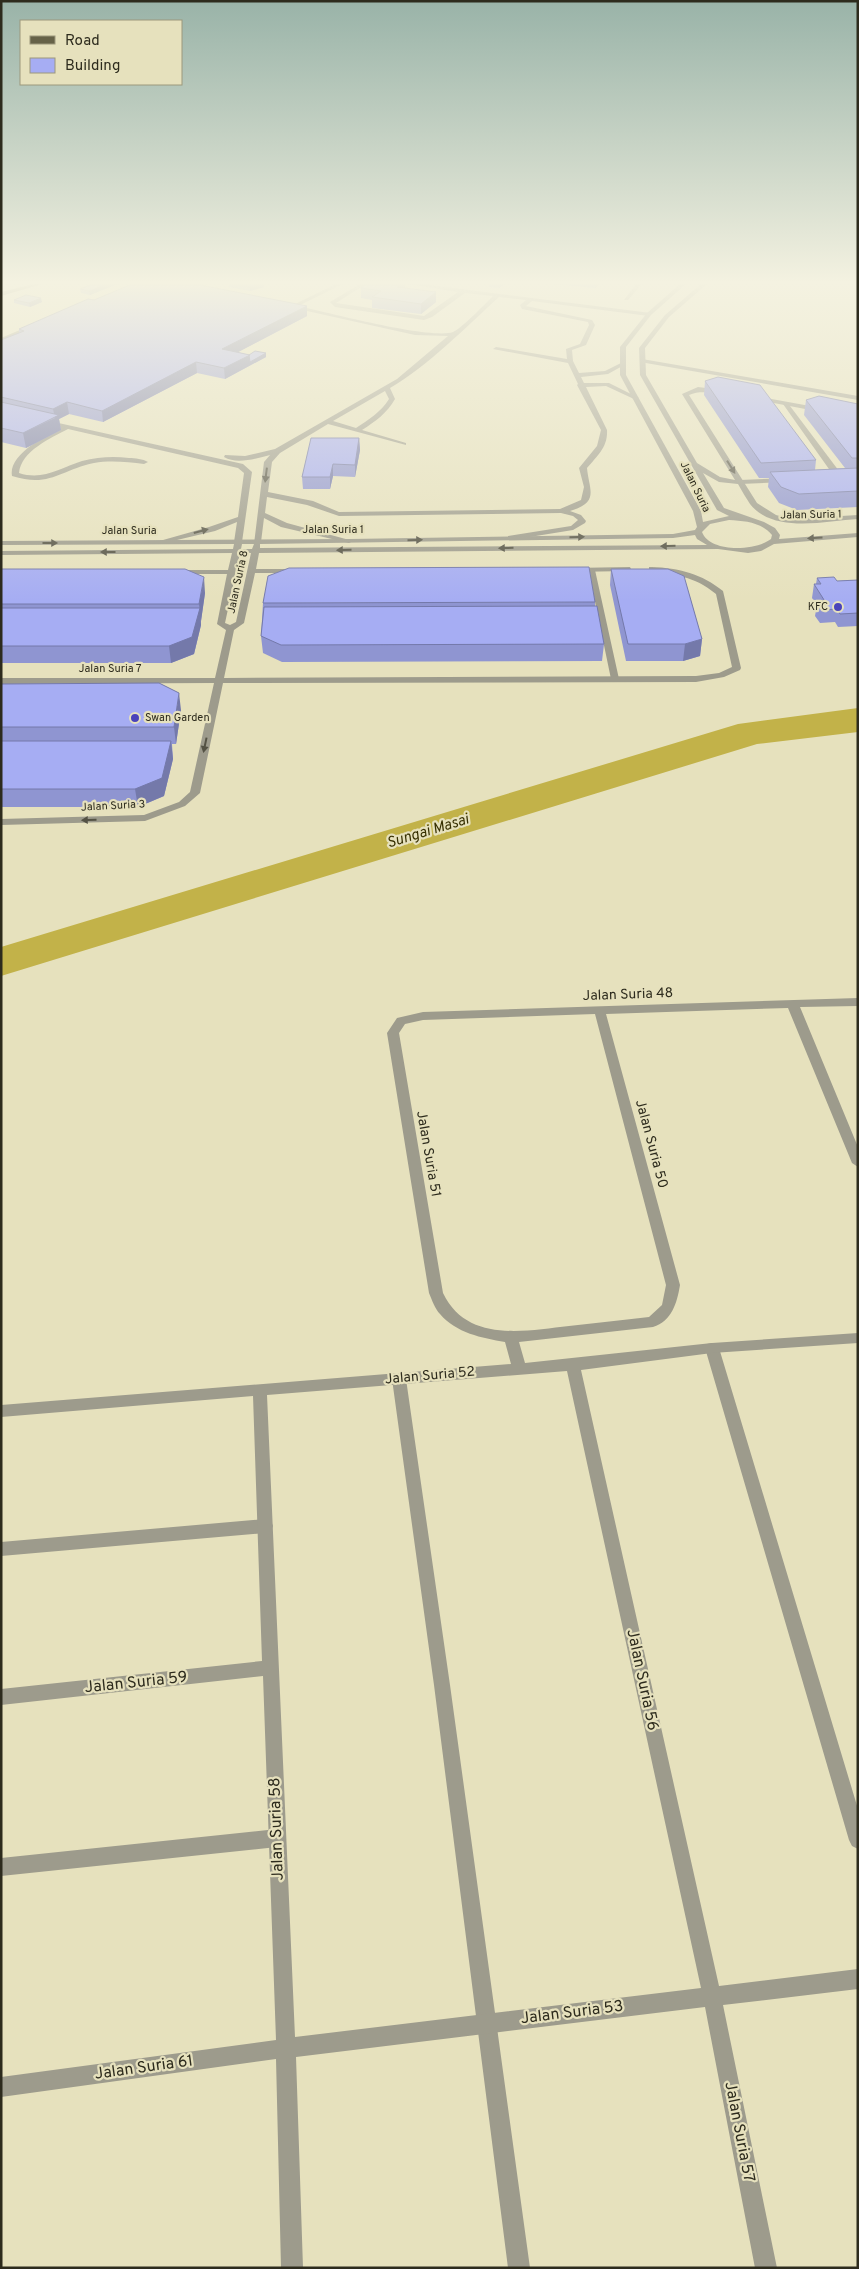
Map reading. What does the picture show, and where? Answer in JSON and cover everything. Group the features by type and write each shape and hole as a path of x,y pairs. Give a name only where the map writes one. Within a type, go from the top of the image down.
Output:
{"street":[{"path":"202,457 244,458 277,451 384,390"},
{"path":"356,430 384,411 390,404 392,400 388,390"},
{"path":"560,511 579,506 585,501 588,488 582,468 600,450 606,440 604,430 583,390"},
{"path":"619,390 636,398"},
{"name":"Jalan Suria","path":"631,390 697,512 700,529"},
{"name":"Jalan Suria","path":"652,390 721,510 742,518"},
{"path":"692,390 685,394 754,504 773,517 790,521 858,517"},
{"path":"708,390 727,392"},
{"path":"773,390 858,404"},
{"path":"811,390 858,398"},
{"path":"746,396 830,412"},
{"path":"785,403 839,477"},
{"path":"39,421 240,466 248,472 238,542 221,624 230,629"},
{"path":"328,422 404,444"},
{"path":"67,427 40,442 25,454 16,464 14,474 44,479 95,461 127,459 144,462"},
{"path":"257,542 268,462 277,451"},
{"path":"692,460 716,479 724,482 789,479"},
{"path":"829,478 848,476"},
{"path":"264,493 290,501 309,502 331,513 339,514 560,511 574,514 580,517 582,521 574,528 511,538"},
{"path":"261,512 290,501"},
{"path":"261,512 284,525 349,541"},
{"path":"160,542 241,518"},
{"name":"Jalan Suria 1","path":"257,542 673,536 700,529 717,519 742,518 765,525 789,529 858,525"},
{"path":"765,525 776,535 772,542"},
{"path":"700,529 700,538 717,547"},
{"name":"Jalan Suria 1","path":"157,552 717,547 753,550 763,548 772,542 858,536"},
{"name":"Jalan Suria","path":"1,543 257,542"},
{"name":"Jalan Suria 8","path":"220,680 230,629 240,624 257,542"},
{"name":"Jalan Suria","path":"1,553 157,552"},
{"name":"Jalan Suria 7","path":"1,681 696,679 721,675 737,668 720,593 712,586 694,576 669,569 591,570"},
{"path":"561,570 591,570 615,679"},
{"path":"252,571 302,571"},
{"path":"164,572 231,572"},
{"name":"Jalan Suria 3","path":"1,822 145,818 182,804 194,794 196,789 220,680"},
{"name":"Jalan Suria 48","path":"400,1021 422,1016 858,1002"},
{"path":"792,1003 858,1162"},
{"name":"Jalan Suria 50","path":"511,1338 653,1322 669,1307 673,1285 600,1011"},
{"name":"Jalan Suria 51","path":"400,1021 393,1033 436,1293 444,1310 459,1323 484,1333 511,1338"},
{"path":"511,1338 519,1369"},
{"name":"Jalan Suria 52","path":"1,1411 519,1369 712,1348 858,1338"},
{"path":"712,1348 858,1840"},
{"name":"Jalan Suria 56","path":"573,1364 712,1996"},
{"path":"399,1379 488,2023 519,2268"},
{"name":"Jalan Suria 58","path":"260,1390 286,2048 292,2268"},
{"path":"1,1549 265,1526"},
{"name":"Jalan Suria 59","path":"1,1697 270,1668"},
{"path":"1,1867 277,1838"},
{"name":"Jalan Suria 53","path":"286,2048 858,1978"},
{"name":"Jalan Suria 57","path":"712,1996 766,2268"},
{"name":"Jalan Suria 61","path":"1,2087 286,2048"}],"building":[{"path":"1,390 143,390 102,411 67,402 53,409 1,397"},
{"path":"711,390 764,390 816,460 761,463"},
{"path":"819,396 858,404 858,458 852,458 806,400"},
{"path":"1,402 59,415 23,433 1,428"},
{"path":"311,438 359,438 355,465 333,464 330,477 302,477"},
{"path":"858,468 858,491 799,494 781,487 770,472"},
{"path":"589,567 595,602 263,603 268,576 289,568"},
{"path":"1,569 185,569 204,577 199,604 1,604"},
{"path":"611,569 668,569 684,576 702,639 685,644 628,644"},
{"path":"834,577 837,581 858,580 858,613 840,614 837,609 822,610 818,603 826,603 814,584 821,584 817,578"},
{"path":"597,606 604,644 281,645 261,636 264,607"},
{"path":"1,608 200,608 192,637 169,646 1,646"},
{"path":"159,683 179,693 174,727 1,727 1,684"},
{"path":"1,741 171,741 162,778 135,789 1,789"}],"waterway":[{"name":"Sungai Masai","path":"1,962 752,733 858,720"}],"place":[{"name":"KFC","path":"838,607"},
{"name":"Swan Garden","path":"135,718"}]}
